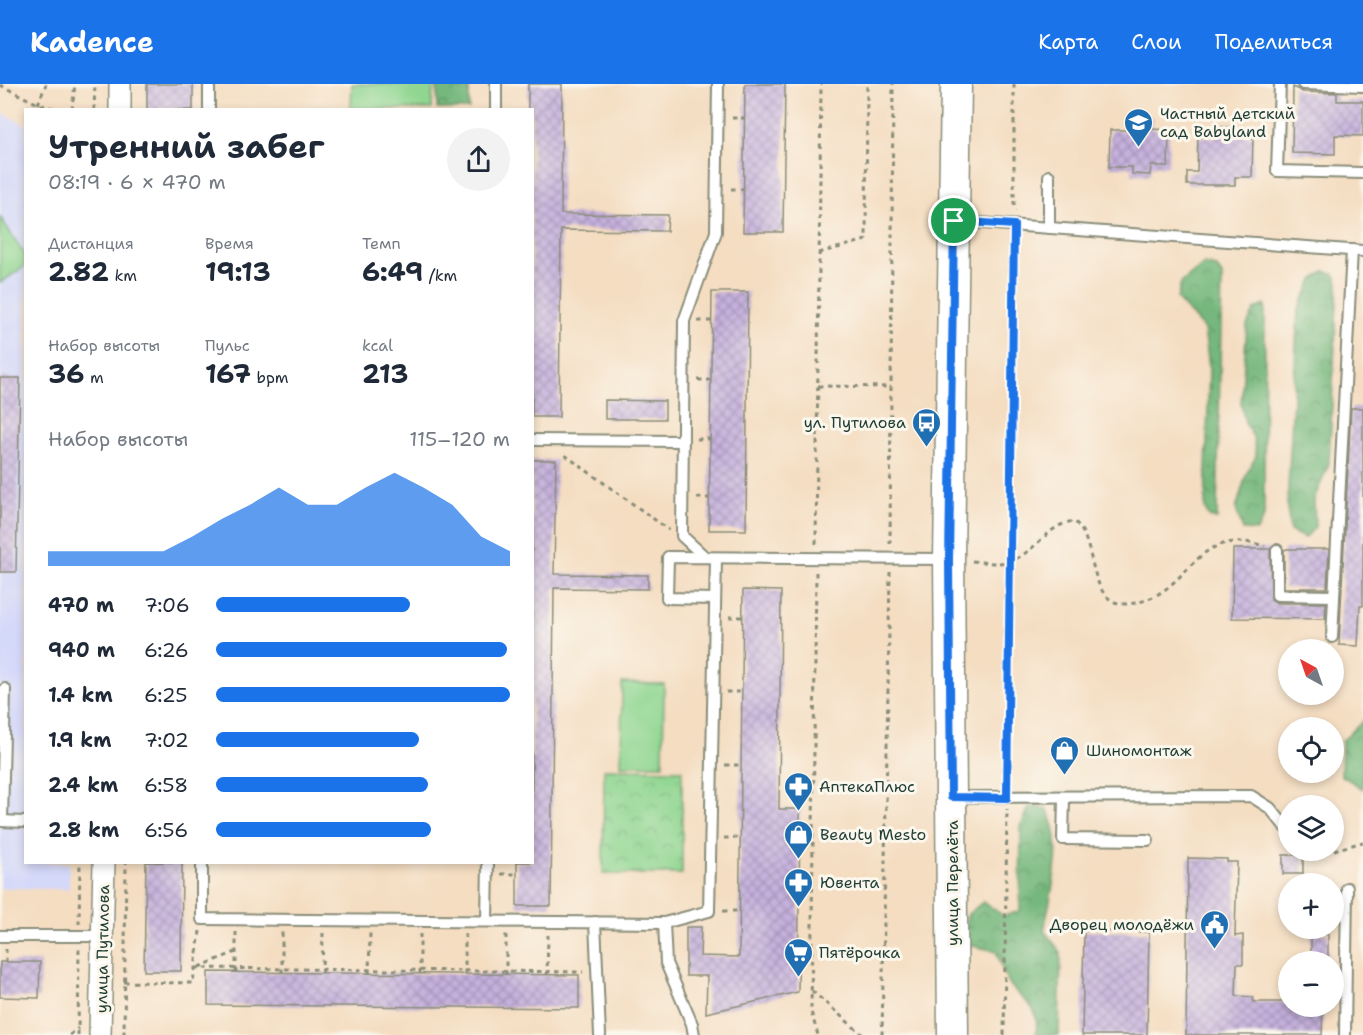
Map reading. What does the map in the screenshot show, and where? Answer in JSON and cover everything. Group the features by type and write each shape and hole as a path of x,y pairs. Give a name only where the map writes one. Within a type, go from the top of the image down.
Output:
{"main road":[{"name":"улица Перелёта","path":"953,1035 949,560 956,84"}],"street":[{"path":"120,84 120,108"},
{"name":"улица Путилова","path":"100,1035 104,864"}],"lane":[{"path":"209,84 209,108"},
{"path":"496,84 496,108"},
{"path":"202,864 202,919 664,923 709,911 715,598 710,557 682,536 684,321 716,232 718,84"},
{"path":"1280,84 1278,171 1363,174"},
{"path":"1303,84 1363,86"},
{"path":"1049,176 1049,228"},
{"path":"954,221 1358,251 1332,638"},
{"path":"538,440 683,441"},
{"path":"1277,550 1277,595 1334,596"},
{"path":"715,598 668,598 668,557 949,560"},
{"path":"5,689 1,821 24,822"},
{"path":"951,797 1064,799 1251,796 1270,808 1278,818"},
{"path":"1064,799 1063,839 1148,840"},
{"path":"487,921 488,864"},
{"path":"1345,1035 1347,888"},
{"path":"595,922 600,1035"},
{"path":"664,923 666,963 692,1024 694,1035"},
{"path":"0,936 102,936"}],"path":[{"path":"38,104 46,84"},
{"path":"72,108 75,84"},
{"path":"94,108 95,84"},
{"path":"819,253 866,240 867,84"},
{"path":"1004,1035 1014,84"},
{"path":"0,85 38,104 53,108"},
{"path":"818,386 891,387"},
{"path":"538,440 665,529 682,536"},
{"path":"949,560 993,563 1010,561 1027,552 1047,532 1064,522 1074,521 1083,528 1091,566 1103,593 1117,603 1130,604 1151,600 1170,588 1198,556 1217,545 1239,541 1277,550"},
{"path":"1344,847 1363,842"},
{"path":"124,1035 126,864"},
{"path":"124,982 193,983 202,919"},
{"path":"236,919 236,970"},
{"path":"282,920 282,971"},
{"path":"322,971 323,920"},
{"path":"369,972 370,921"},
{"path":"420,921 420,972"},
{"path":"465,921 465,972"},
{"path":"506,973 507,922"},
{"path":"547,973 548,922"},
{"path":"195,968 236,952"},
{"path":"195,968 369,972 597,972"},
{"path":"812,990 863,1035"},
{"path":"811,1012 818,1035"},
{"path":"70,1035 78,1028"}],"shaded area":[{"path":"0,112 24,124 24,864 69,864 69,889 0,888"}],"green space":[{"path":"352,84 433,84 432,108 351,108"},
{"path":"437,84 469,84 469,108 437,108"},
{"path":"0,217 24,253 24,267 0,283"},
{"path":"1204,264 1216,267 1222,275 1217,519 1209,517 1205,509 1209,367 1204,329 1177,299 1181,283"},
{"path":"1325,271 1334,274 1338,282 1329,464 1314,499 1315,527 1305,538 1290,531 1287,506 1298,310 1313,280"},
{"path":"1265,305 1264,517 1257,531 1243,530 1236,509 1246,475 1256,456 1253,437 1245,423 1241,404 1247,325 1255,309"},
{"path":"622,683 664,684 663,765 621,765"},
{"path":"1363,721 1363,789 1344,777 1344,739"},
{"path":"604,769 682,770 682,874 603,874"},
{"path":"1029,807 1046,808 1056,836 1056,868 1044,931 1061,952 1059,1035 1036,1035 1036,1016 1030,1005 1009,983 996,951 969,945 964,930 968,914 983,902 1004,916 1020,911 1021,827"}],"building":[{"path":"147,84 193,84 193,108 147,108"},
{"path":"528,84 562,84 561,214 668,215 667,231 561,230 559,417 534,417 534,108 528,108"},
{"path":"745,84 785,84 783,232 743,232"},
{"path":"1293,87 1303,92 1337,93 1337,101 1363,101 1363,136 1335,135 1335,154 1292,153"},
{"name":"Частный детский сад Babyland","path":"1131,117 1152,117 1151,129 1169,130 1168,166 1151,166 1150,175 1132,174 1132,167 1109,167 1110,130 1131,130"},
{"path":"1216,127 1236,127 1236,136 1253,136 1252,177 1235,177 1235,185 1187,185 1187,172 1197,172 1198,137 1216,137"},
{"path":"712,292 748,292 746,530 709,530"},
{"path":"0,378 20,378 16,572 0,572"},
{"path":"605,400 665,401 665,419 605,419"},
{"path":"1351,408 1363,408 1363,606 1360,606 1358,646 1344,645 1344,639 1339,639"},
{"path":"534,460 556,460 554,574 648,575 648,589 554,588 551,906 517,906 517,864 534,864"},
{"path":"1233,549 1270,549 1271,599 1277,603 1326,603 1325,619 1232,618"},
{"path":"1329,549 1327,588 1284,588 1284,550"},
{"path":"743,590 781,591 779,809 800,809 798,992 706,1013 707,976 686,976 686,927 701,927 700,956 739,957"},
{"name":"Дворец молодёжи","path":"1188,858 1227,859 1227,862 1237,862 1235,936 1243,935 1243,964 1237,964 1236,996 1253,997 1253,1002 1278,1002 1278,1017 1323,1017 1322,1035 1186,1035"},
{"path":"1283,861 1303,861 1303,873 1283,873"},
{"path":"146,864 182,864 181,971 144,971"},
{"name":"Дворец молодёжи","path":"1084,931 1149,932 1147,1035 1082,1035"},
{"path":"1311,939 1328,939 1328,951 1311,951"},
{"path":"0,962 40,962 39,998 0,997"},
{"path":"208,972 579,975 579,1008 208,1005"}],"place":[{"name":"Частный детский сад Babyland","path":"1139,148"},
{"name":"ул. Путилова","path":"927,448"},
{"name":"Шиномонтаж","path":"1065,776"},
{"name":"АптекаПлюс","path":"798,812"},
{"name":"Beauty Mesto","path":"799,860"},
{"name":"Ювента","path":"799,908"},
{"name":"Дворец молодёжи","path":"1215,950"},
{"name":"Пятёрочка","path":"798,978"}],"route":[{"path":"954,221 1014,225 1007,798 951,797 949,560 954,221"}]}
